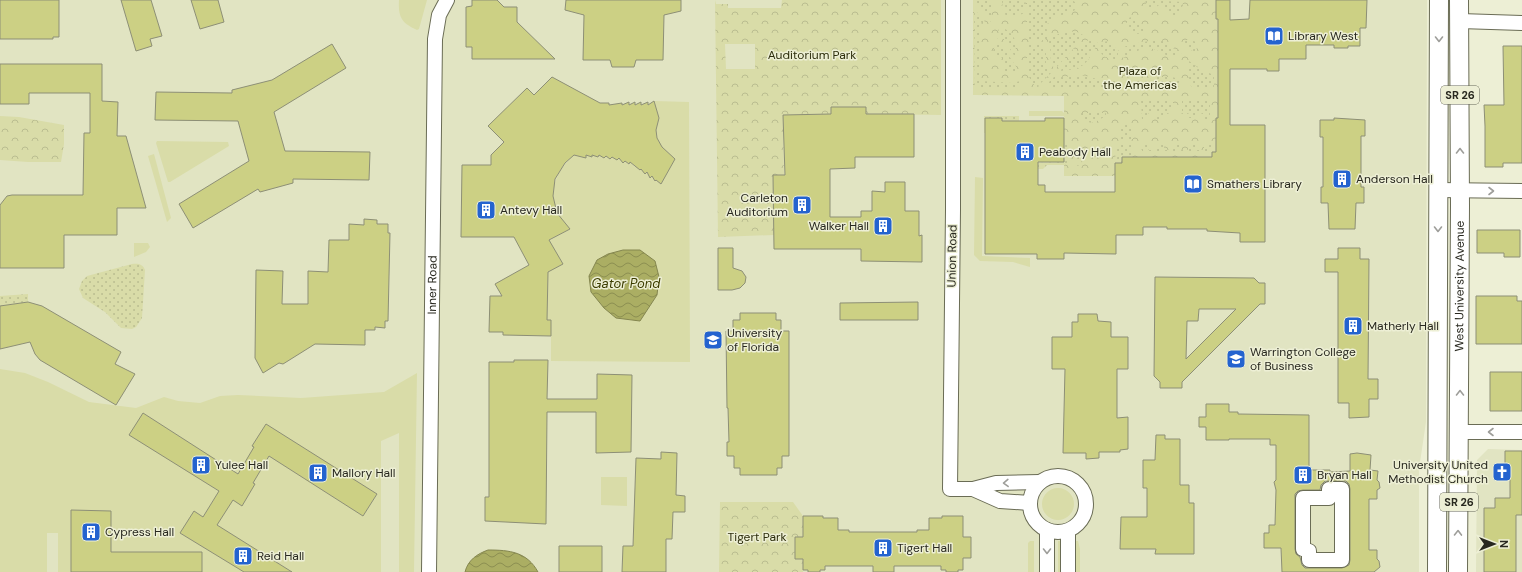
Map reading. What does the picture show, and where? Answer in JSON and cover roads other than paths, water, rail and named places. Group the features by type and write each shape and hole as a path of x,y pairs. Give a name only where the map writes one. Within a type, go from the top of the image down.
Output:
{"main road":[{"name":"West University Avenue","path":"1437,572 1439,0"},
{"name":"West University Avenue","path":"1458,572 1460,0"}],"street":[{"name":"Inner Road","path":"428,572 435,39 439,15 447,0"},
{"name":"Union Road","path":"953,0 953,210 950,489 973,489 996,483 1040,482 1051,477 1066,477 1078,485 1082,490 1086,504 1085,512 1078,524 1068,531"},
{"path":"1460,21 1522,23"},
{"path":"1438,190 1522,191"},
{"path":"1459,432 1522,432"},
{"path":"1040,482 1034,490 1030,503 1031,511 1038,524 1047,530 1058,532 1068,531 1068,572"},
{"path":"1329,488 1342,489 1342,560 1309,560 1309,551 1303,548 1303,498 1329,498 1329,488"},
{"name":"Union Road","path":"973,489 1000,501 1030,503"},
{"path":"1047,530 1047,572"}],"water":[{"name":"Gator Pond","path":"623,250 640,250 655,261 659,277 657,295 640,321 616,318 604,308 591,292 589,276 597,260 608,254"},
{"path":"488,550 511,552 523,556 534,565 538,572 465,572 468,564 474,558 480,553"}],"place":[{"name":"Library West","path":"1274,36"},
{"name":"Peabody Hall","path":"1025,152"},
{"name":"Anderson Hall","path":"1342,179"},
{"name":"Smathers Library","path":"1193,184"},
{"name":"Carleton Auditorium","path":"802,205"},
{"name":"Antevy Hall","path":"486,210"},
{"name":"Walker Hall","path":"883,226"},
{"name":"Matherly Hall","path":"1353,326"},
{"name":"University of Florida","path":"713,340"},
{"name":"Warrington College of Business","path":"1236,359"},
{"name":"Yulee Hall","path":"201,465"},
{"name":"University United Methodist Church","path":"1502,472"},
{"name":"Mallory Hall","path":"318,473"},
{"name":"Bryan Hall","path":"1303,475"},
{"name":"Cypress Hall","path":"91,532"},
{"name":"Tigert Hall","path":"883,548"},
{"name":"Reid Hall","path":"243,556"}],"park label":[{"name":"Auditorium Park","path":"812,55"},
{"name":"Plaza of the Americas","path":"1140,78"},
{"name":"Tigert Park","path":"757,537"}]}
